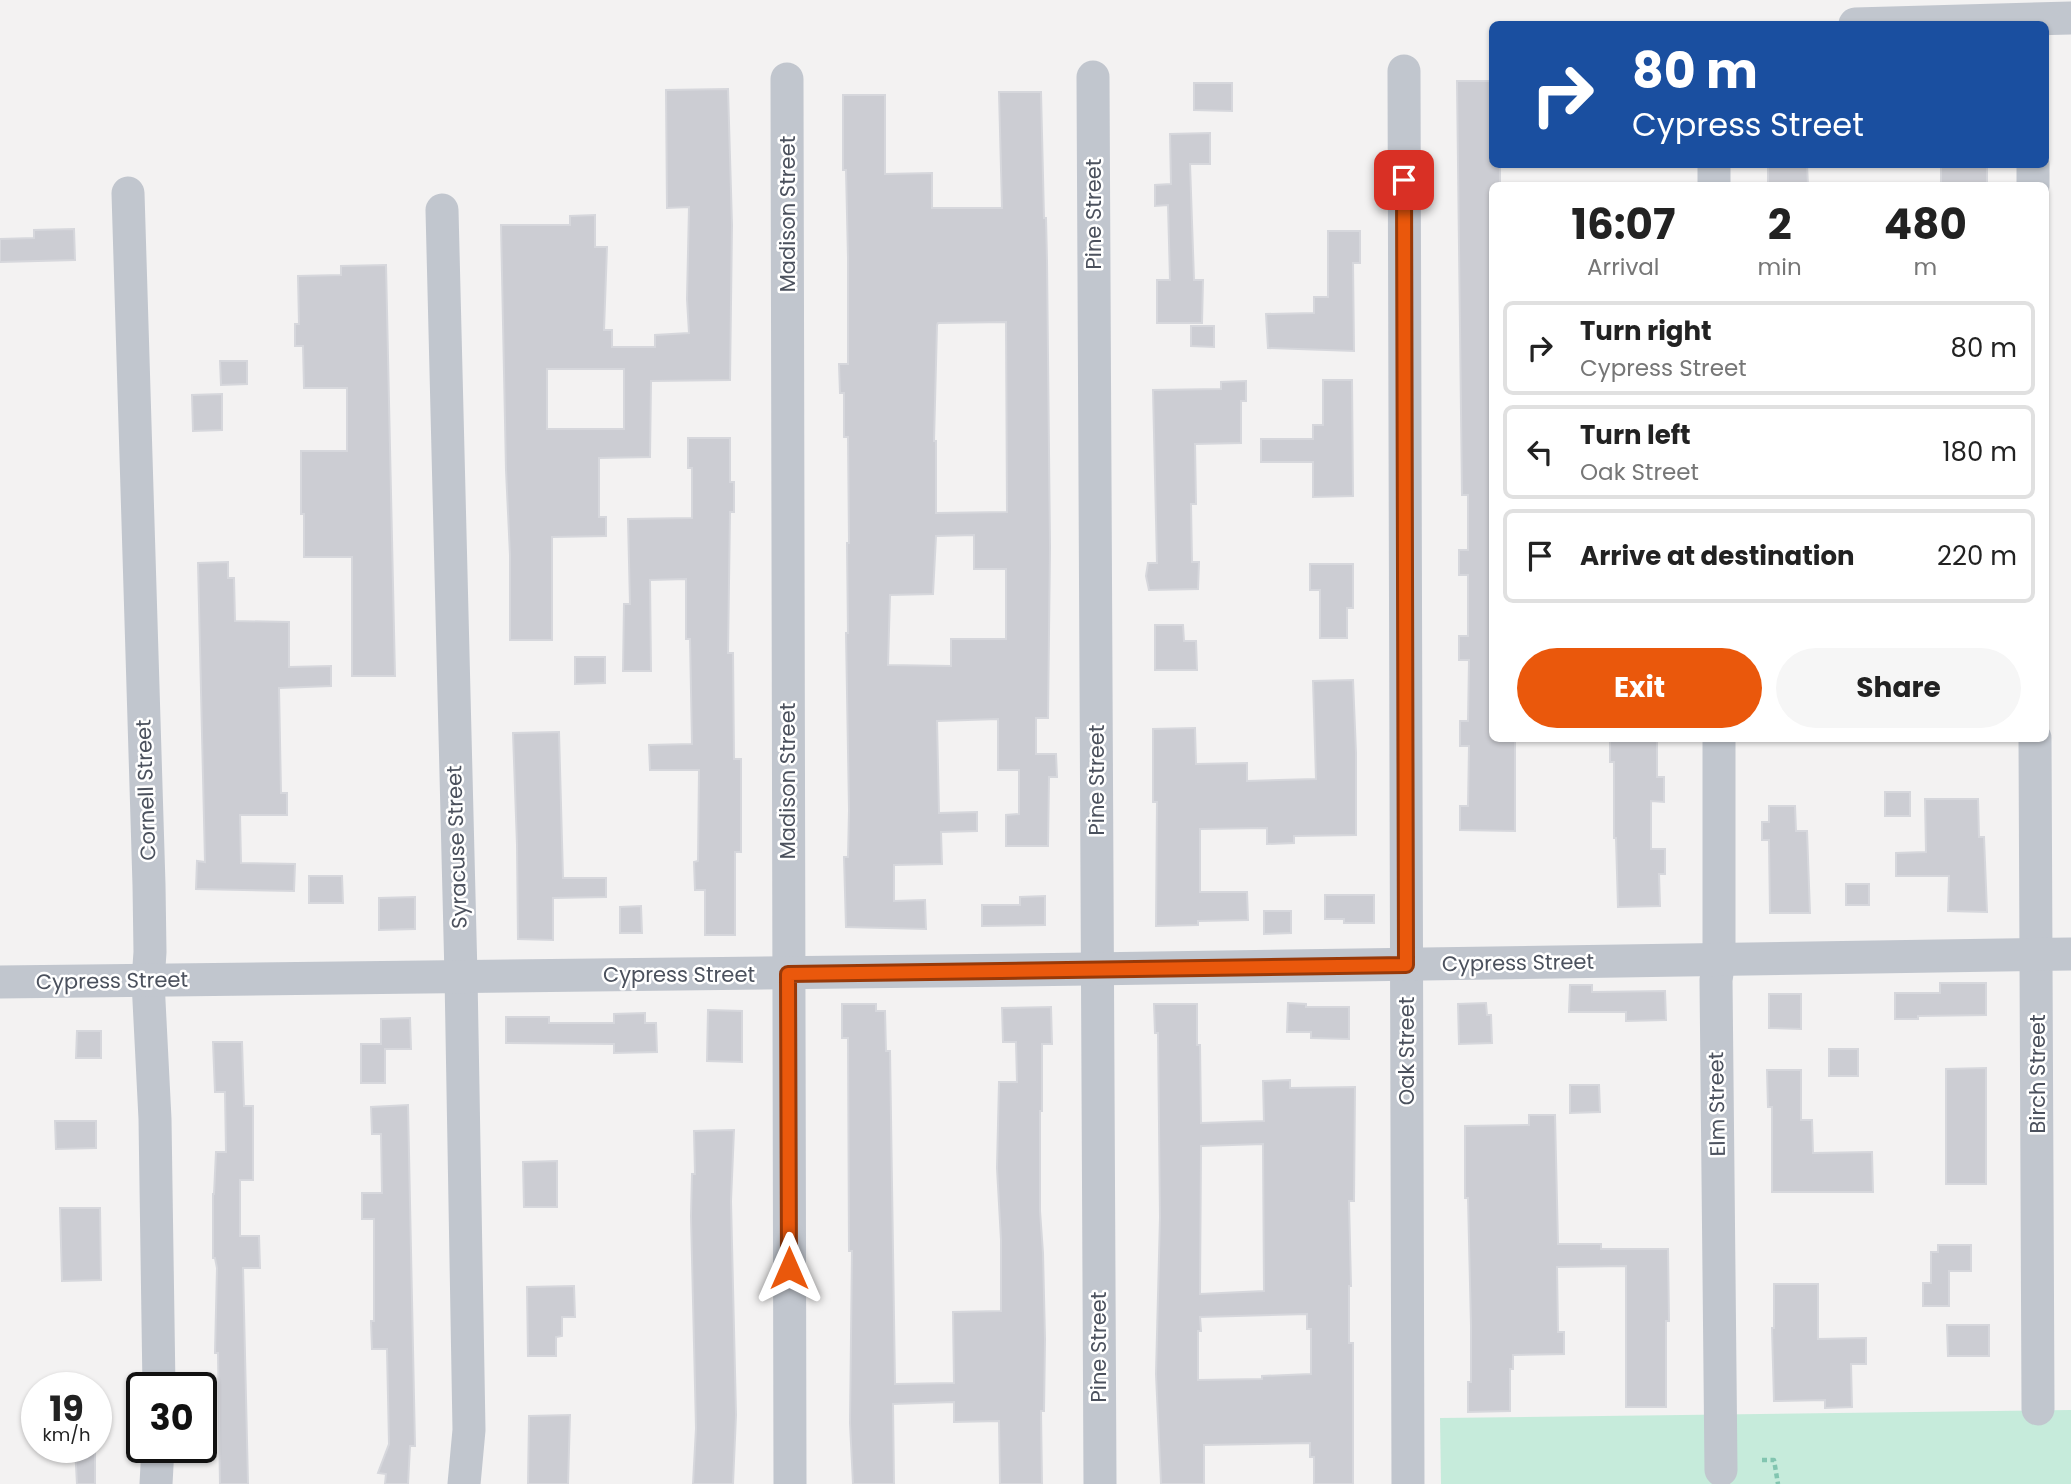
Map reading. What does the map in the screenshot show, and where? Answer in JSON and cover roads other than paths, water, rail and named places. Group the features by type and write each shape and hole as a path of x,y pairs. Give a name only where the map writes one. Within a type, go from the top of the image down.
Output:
{"street":[{"path":"2032,21 2071,18"},
{"name":"Oak Street","path":"1404,71 1408,1484"},
{"name":"Pine Street","path":"1093,77 1100,1484"},
{"name":"Madison Street","path":"787,79 790,1484"},
{"name":"Cornell Street","path":"128,193 149,885 148,981 155,1119 159,1372"},
{"name":"Syracuse Street","path":"442,210 470,1430 464,1484"},
{"name":"Elm Street","path":"1719,742 1716,980 1721,1470"},
{"name":"Birch Street","path":"2035,742 2038,1409"},
{"name":"Cypress Street","path":"0,982 788,974 2071,954"},
{"path":"156,1484 157,1463"}]}
